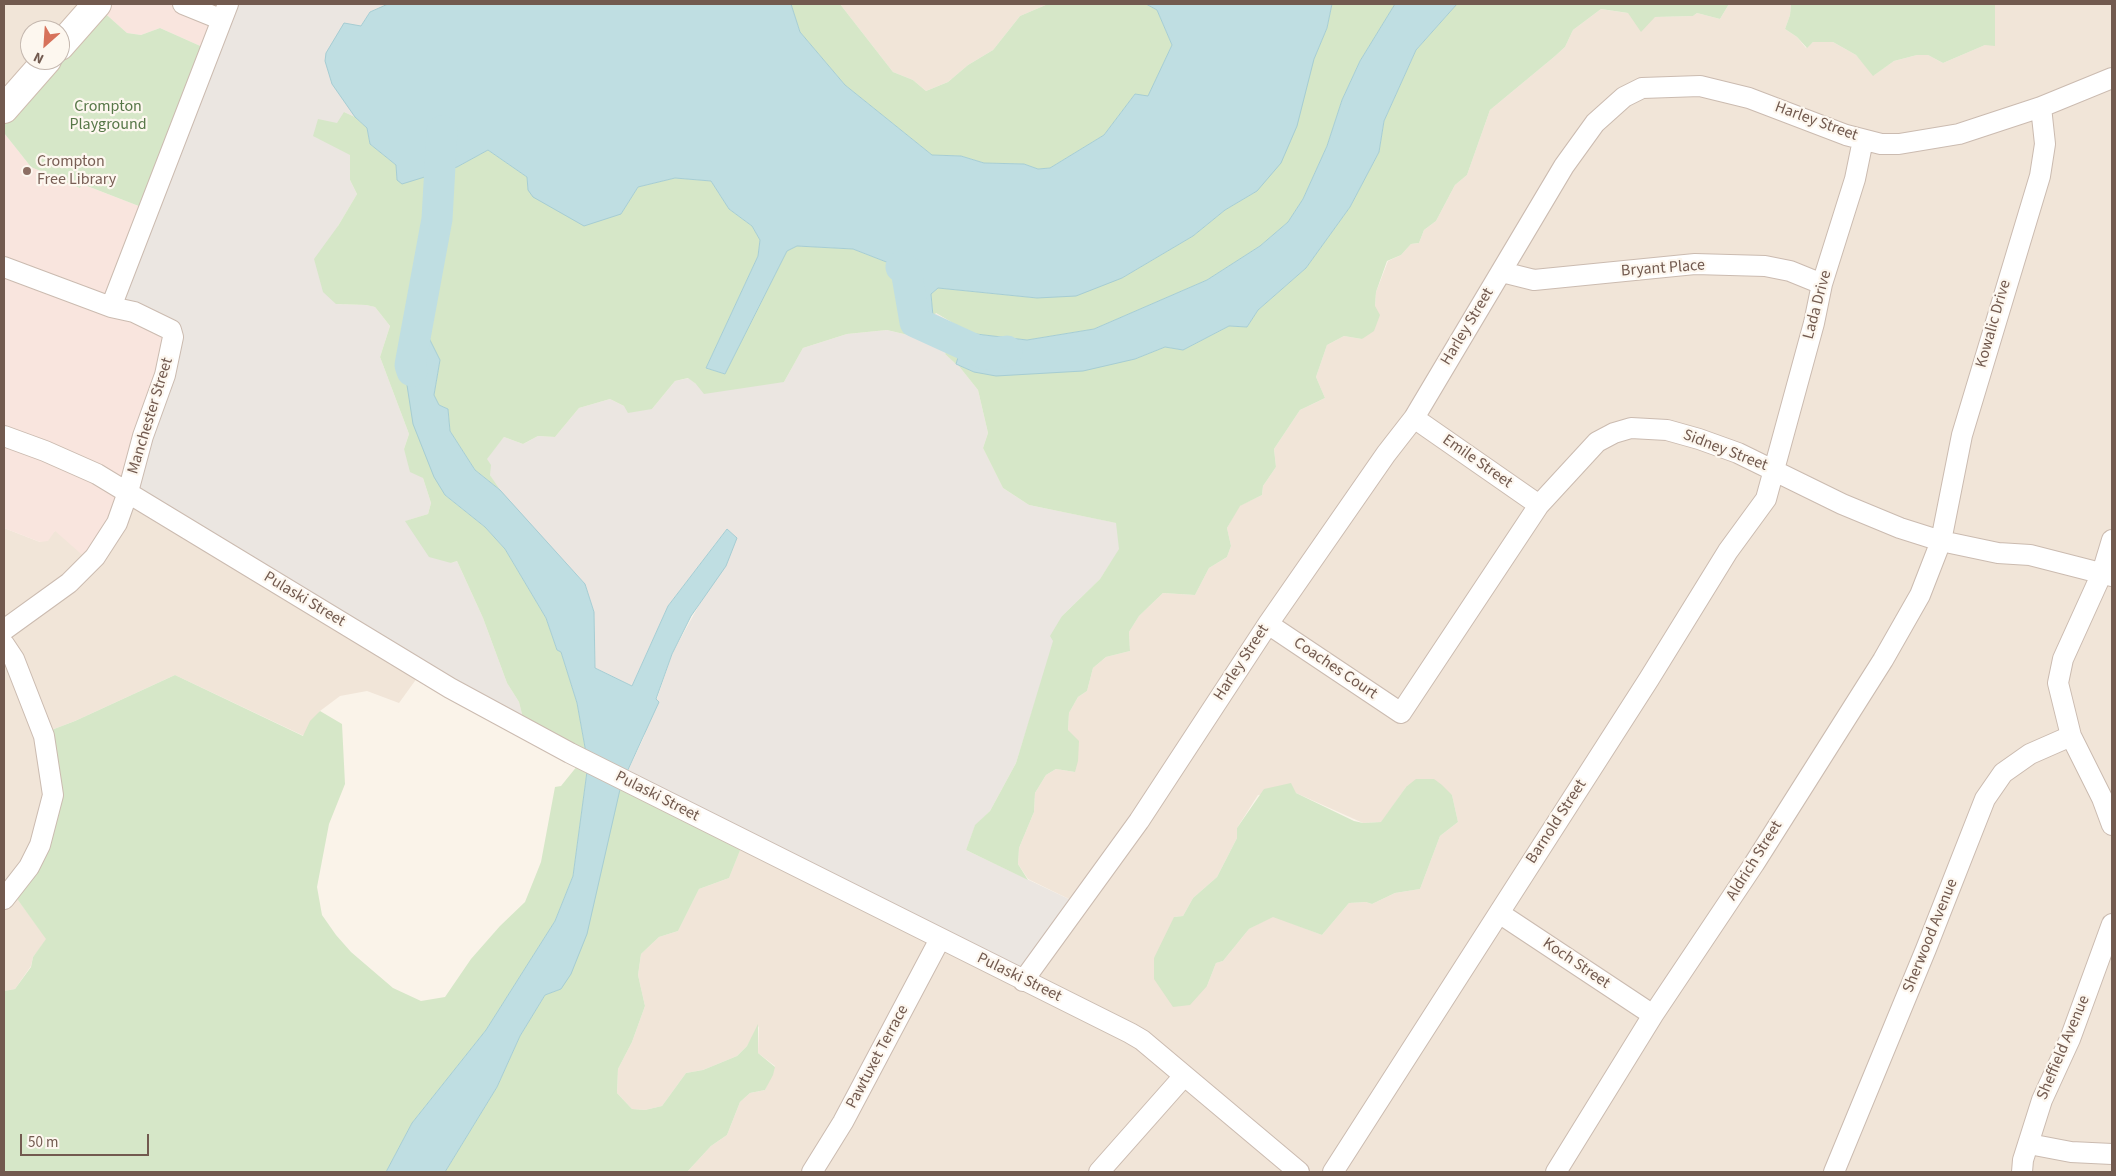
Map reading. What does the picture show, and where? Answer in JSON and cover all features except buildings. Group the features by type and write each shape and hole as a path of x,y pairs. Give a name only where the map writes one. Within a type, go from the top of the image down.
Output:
{"main road":[{"path":"70,35 97,4"},
{"path":"4,109 38,70"}],"street":[{"path":"111,307 172,153 224,12 183,4"},
{"name":"Harley Street","path":"1023,981 1139,821 1268,624 1386,454 1414,418 1502,272 1534,214 1595,123 1624,96 1642,88 1700,86 1722,90 1863,140 1899,144 1959,134 2041,107 2112,78"},
{"name":"Kowalic Drive","path":"1941,541 1962,435 1993,326 2040,176 2045,144 2041,107"},
{"name":"Lada Drive","path":"1775,470 1814,322 1822,284 1855,178 1863,140"},
{"name":"Bryant Place","path":"1502,272 1534,280 1695,264 1765,266 1790,271 1822,284"},
{"name":"Manchester Street","path":"4,630 69,583 95,557 117,523 128,492 143,436 165,375 173,337 171,330 134,312 111,307 6,273"},
{"name":"Emile Street","path":"1414,418 1539,505"},
{"name":"Sidney Street","path":"1401,713 1539,505 1597,442 1614,433 1631,428 1667,430 1699,439 1775,470 1892,524 1941,541 1998,553 2030,556 2107,575"},
{"name":"Pulaski Street","path":"4,436 71,462 128,492 450,688 570,753 1142,1040 1299,1172"},
{"name":"Barnold Street","path":"1333,1172 1649,679 1728,551 1766,499 1775,470"},
{"path":"2112,540 2107,575 2062,659 2058,682 2071,736 2102,798 2112,825"},
{"name":"Aldrich Street","path":"1556,1172 1653,1015 1754,864 1883,660 1912,611 1941,541"},
{"name":"Coaches Court","path":"1268,624 1401,713"},
{"path":"4,644 14,659 44,736 53,795 40,845 29,867 10,892"},
{"name":"Sherwood Avenue","path":"1834,1172 1926,949 1985,799 2003,773 2030,754 2071,736"},
{"name":"Koch Street","path":"1499,913 1653,1015"},
{"name":"Sheffield Avenue","path":"2022,1172 2023,1160 2042,1100 2070,1039 2112,924"},
{"name":"Pawtuxet Terrace","path":"812,1172 843,1122 940,939"},
{"path":"1099,1172 1184,1076"},
{"path":"2029,1144 2071,1152 2112,1154"}],"shaded area":[{"path":"4,4 101,4 70,24 70,20 20,20 20,70 25,70 4,111"},
{"path":"101,4 227,4 207,49 160,28 141,35 127,33 99,8"},
{"path":"227,4 385,5 370,12 361,26 355,117 344,112 350,155 350,180 357,194 338,226 336,304 375,307 390,326 380,357 409,434 404,449 423,478 431,503 428,514 406,521 451,563 457,561 483,618 507,683 519,702 526,730 136,499 173,340 113,309"},
{"path":"840,4 1048,4 1020,16 993,50 968,65 948,82 926,91 913,80 893,72"},
{"path":"1729,4 1791,4 1790,15 1785,29 1797,37 1806,48 1813,42 1833,42 1856,55 1874,75 1894,61 1917,55 1928,55 1943,63 1985,45 1995,5 2112,4 2112,1172 687,1172 711,1146 727,1135 740,1102 750,1093 765,1090 775,1066 758,1053 759,1026 747,1046 737,1056 703,1070 686,1073 662,1106 645,1110 632,1109 617,1093 618,1069 632,1042 645,1006 638,975 641,954 659,937 678,931 699,889 729,878 743,843 1077,903 1028,879 1018,864 1019,848 1034,812 1035,793 1046,775 1056,769 1075,772 1068,730 1069,713 1078,697 1087,691 1093,668 1106,657 1130,651 1129,632 1139,616 1163,593 1195,595 1209,568 1227,557 1231,546 1227,528 1239,506 1262,495 1263,486 1276,467 1274,449 1300,410 1325,398 1316,377 1327,345 1344,336 1362,339 1375,306 1376,292 1388,261 1401,255 1411,244 1419,243 1424,230 1436,221 1455,185 1467,175 1490,110 1565,47 1573,30 1601,9 1654,17 1693,16 1697,13 1720,19","holes":["1406,787 1452,795 1458,822 1440,836 1420,889 1395,893 1372,904 1366,902 1349,903 1322,935 1273,916 1249,929 1223,961 1216,963 1207,986 1174,917 1183,916 1193,898 1217,877 1237,838 1237,828 1258,795 1296,793 1363,823 1382,822"]},
{"path":"4,133 31,167 80,188 82,184 149,210 171,332 124,500 88,560 55,531 48,541 40,542 4,528"},
{"path":"935,313 958,326 959,334 945,354 958,365 978,390 988,433 983,448 1003,488 1029,505 1117,523 1120,549 1100,579 1062,616 1016,763 990,811 975,826 966,850 1077,903 1023,978 621,785 644,737 654,698 657,699 672,654 736,538 727,529 668,606 632,686 595,668 594,612 585,584 499,491 490,475 490,465 486,459 504,437 523,444 538,436 555,437 579,408 610,399 624,406 652,409 675,381 689,378 696,384 784,382 803,348 847,334 887,330 912,336 919,329 924,333 930,327"},
{"path":"125,498 420,674 399,703 367,691 340,696 320,711 304,736 175,675 75,721 41,734 53,793 15,896 47,939 33,957 31,966 15,989 4,991 4,528 40,542 55,531"}],"green space":[{"path":"791,4 840,4 893,72 913,80 926,91 948,82 968,65 993,50 1020,16 1048,4 1146,4 1157,10 1172,45 1148,97 1135,94 1104,135 1050,168 1038,169 1024,164 984,163 961,156 932,155 845,85 800,32"},
{"path":"1332,4 1395,4 1360,61 1342,100 1327,146 1303,199 1288,222 1260,246 1207,280 1094,329 1027,340 976,334 960,351 956,364 945,354 959,334 958,326 936,313 933,316 931,294 938,288 1037,298 1122,278 1193,236 1225,210 1257,191 1327,28"},
{"path":"1457,4 1729,4 1720,19 1697,13 1693,16 1655,17 1641,32 1628,13 1601,9 1573,30 1565,47 1490,110 1467,175 1455,185 1436,221 1424,230 1419,243 1411,244 1401,255 1387,261 1376,292 1375,306 1380,315 1374,331 1362,339 1344,336 1327,345 1316,377 1325,398 1300,410 1274,449 1276,467 1263,486 1262,495 1240,506 1227,528 1231,546 1227,557 1209,568 1195,595 1163,593 1139,616 1129,632 1130,651 1106,657 1093,668 1087,691 1078,697 1069,713 1068,730 1079,741 1078,761 1075,772 1056,769 1046,775 1035,793 1034,812 1019,848 1018,864 1028,880 966,850 975,825 990,811 1016,763 1053,641 1050,636 1062,616 1100,579 1119,549 1116,523 1029,505 1003,488 983,448 988,433 978,390 958,365 974,372 1135,359 1165,347 1183,350 1229,326 1247,327 1258,310 1306,268 1350,207 1379,152 1384,121 1416,50"},
{"path":"1791,4 1999,4 1995,5 1995,46 1985,45 1943,63 1928,55 1917,55 1894,61 1873,76 1856,55 1833,42 1813,42 1807,48 1797,37 1785,29 1790,15"},
{"name":"Crompton Playground","path":"99,8 127,33 141,35 160,28 207,49 149,210 82,184 80,188 31,167 4,133 4,111 42,70 70,70 70,39"},
{"path":"344,112 355,117 367,128 370,144 396,165 397,180 457,167 488,150 527,177 528,190 621,214 638,187 675,178 711,181 729,209 752,226 760,240 758,256 706,368 725,374 787,251 797,246 853,249 889,263 903,280 919,329 912,336 887,330 847,334 803,348 784,382 704,394 688,378 675,381 652,409 628,413 624,406 610,399 579,408 555,437 538,436 523,444 504,437 487,459 491,465 490,475 500,490 475,470 450,431 448,409 439,405 434,395 440,360 426,332 445,495 485,527 505,549 546,618 557,650 561,652 577,703 588,764 573,876 555,921 486,1030 412,1123 386,1172 4,1172 4,991 15,989 31,967 33,957 46,939 15,896 50,804 41,734 75,721 175,675 303,736 310,721 320,711 342,724 345,784 329,824 317,887 322,915 351,952 393,988 421,1001 445,997 471,959 500,926 525,902 541,862 555,787 561,786 582,760 526,730 519,702 507,683 483,618 457,561 451,563 429,557 405,521 428,514 431,503 423,478 410,472 404,449 409,434 380,357 390,326 375,307 336,304 323,292 314,259 338,226 357,194 350,180 350,155 313,136 318,119 337,123"},
{"path":"1416,779 1434,779 1452,795 1458,822 1440,836 1420,889 1395,893 1372,904 1366,902 1349,903 1322,935 1273,917 1249,929 1223,961 1216,963 1207,986 1190,1005 1173,1007 1154,979 1154,958 1174,917 1183,916 1193,898 1217,877 1237,838 1237,828 1264,789 1291,783 1296,793 1354,821 1363,823 1381,822 1406,787"},
{"path":"621,785 743,843 729,878 699,889 678,931 659,937 641,954 638,975 645,1006 632,1042 618,1069 617,1093 632,1109 645,1110 662,1106 686,1073 703,1070 737,1056 747,1046 758,1024 758,1053 775,1067 773,1075 765,1090 750,1093 740,1102 727,1135 711,1146 687,1172 445,1172 497,1087 520,1036 545,995 561,989"}],"water":[{"path":"388,4 791,4 800,32 845,85 932,155 961,156 984,163 1024,164 1038,169 1050,168 1104,135 1135,94 1148,96 1172,45 1157,10 1146,4 1332,4 1327,28 1314,59 1297,126 1281,163 1257,191 1225,210 1193,236 1122,278 1076,296 1037,298 938,288 931,294 933,316 931,327 924,333 919,329 903,280 889,263 853,249 797,246 787,251 725,374 706,368 758,256 760,240 752,226 729,209 711,181 675,178 638,187 621,214 584,226 533,197 528,190 527,177 488,150 457,167 402,184 397,180 396,165 370,144 367,128 355,117 332,84 325,61 326,53 344,23 361,26 370,12"},
{"path":"1395,4 1457,4 1416,50 1384,121 1379,152 1350,207 1306,268 1258,310 1247,327 1229,326 1183,350 1165,347 1135,359 1083,371 996,376 974,372 956,364 960,351 976,334 1027,340 1094,329 1207,280 1260,246 1288,222 1303,199 1327,146 1342,100 1360,61"},
{"path":"406,326 426,332 440,360 434,395 439,405 448,409 450,431 475,470 500,490 585,584 594,612 595,668 632,686 668,606 727,529 737,538 726,566 691,616 672,654 656,699 659,702 621,785 587,934 571,974 561,989 545,995 520,1036 497,1087 445,1172 386,1172 412,1123 486,1030 555,921 573,876 588,764 577,703 561,652 557,650 546,618 505,549 485,527 445,495 434,477 413,424 400,340"}],"waterway":[{"path":"412,371 410,365 437,219 442,131"},
{"path":"901,267 906,270 915,322 985,354 1007,351"}],"place":[{"name":"Crompton Free Library","path":"27,171"}]}
